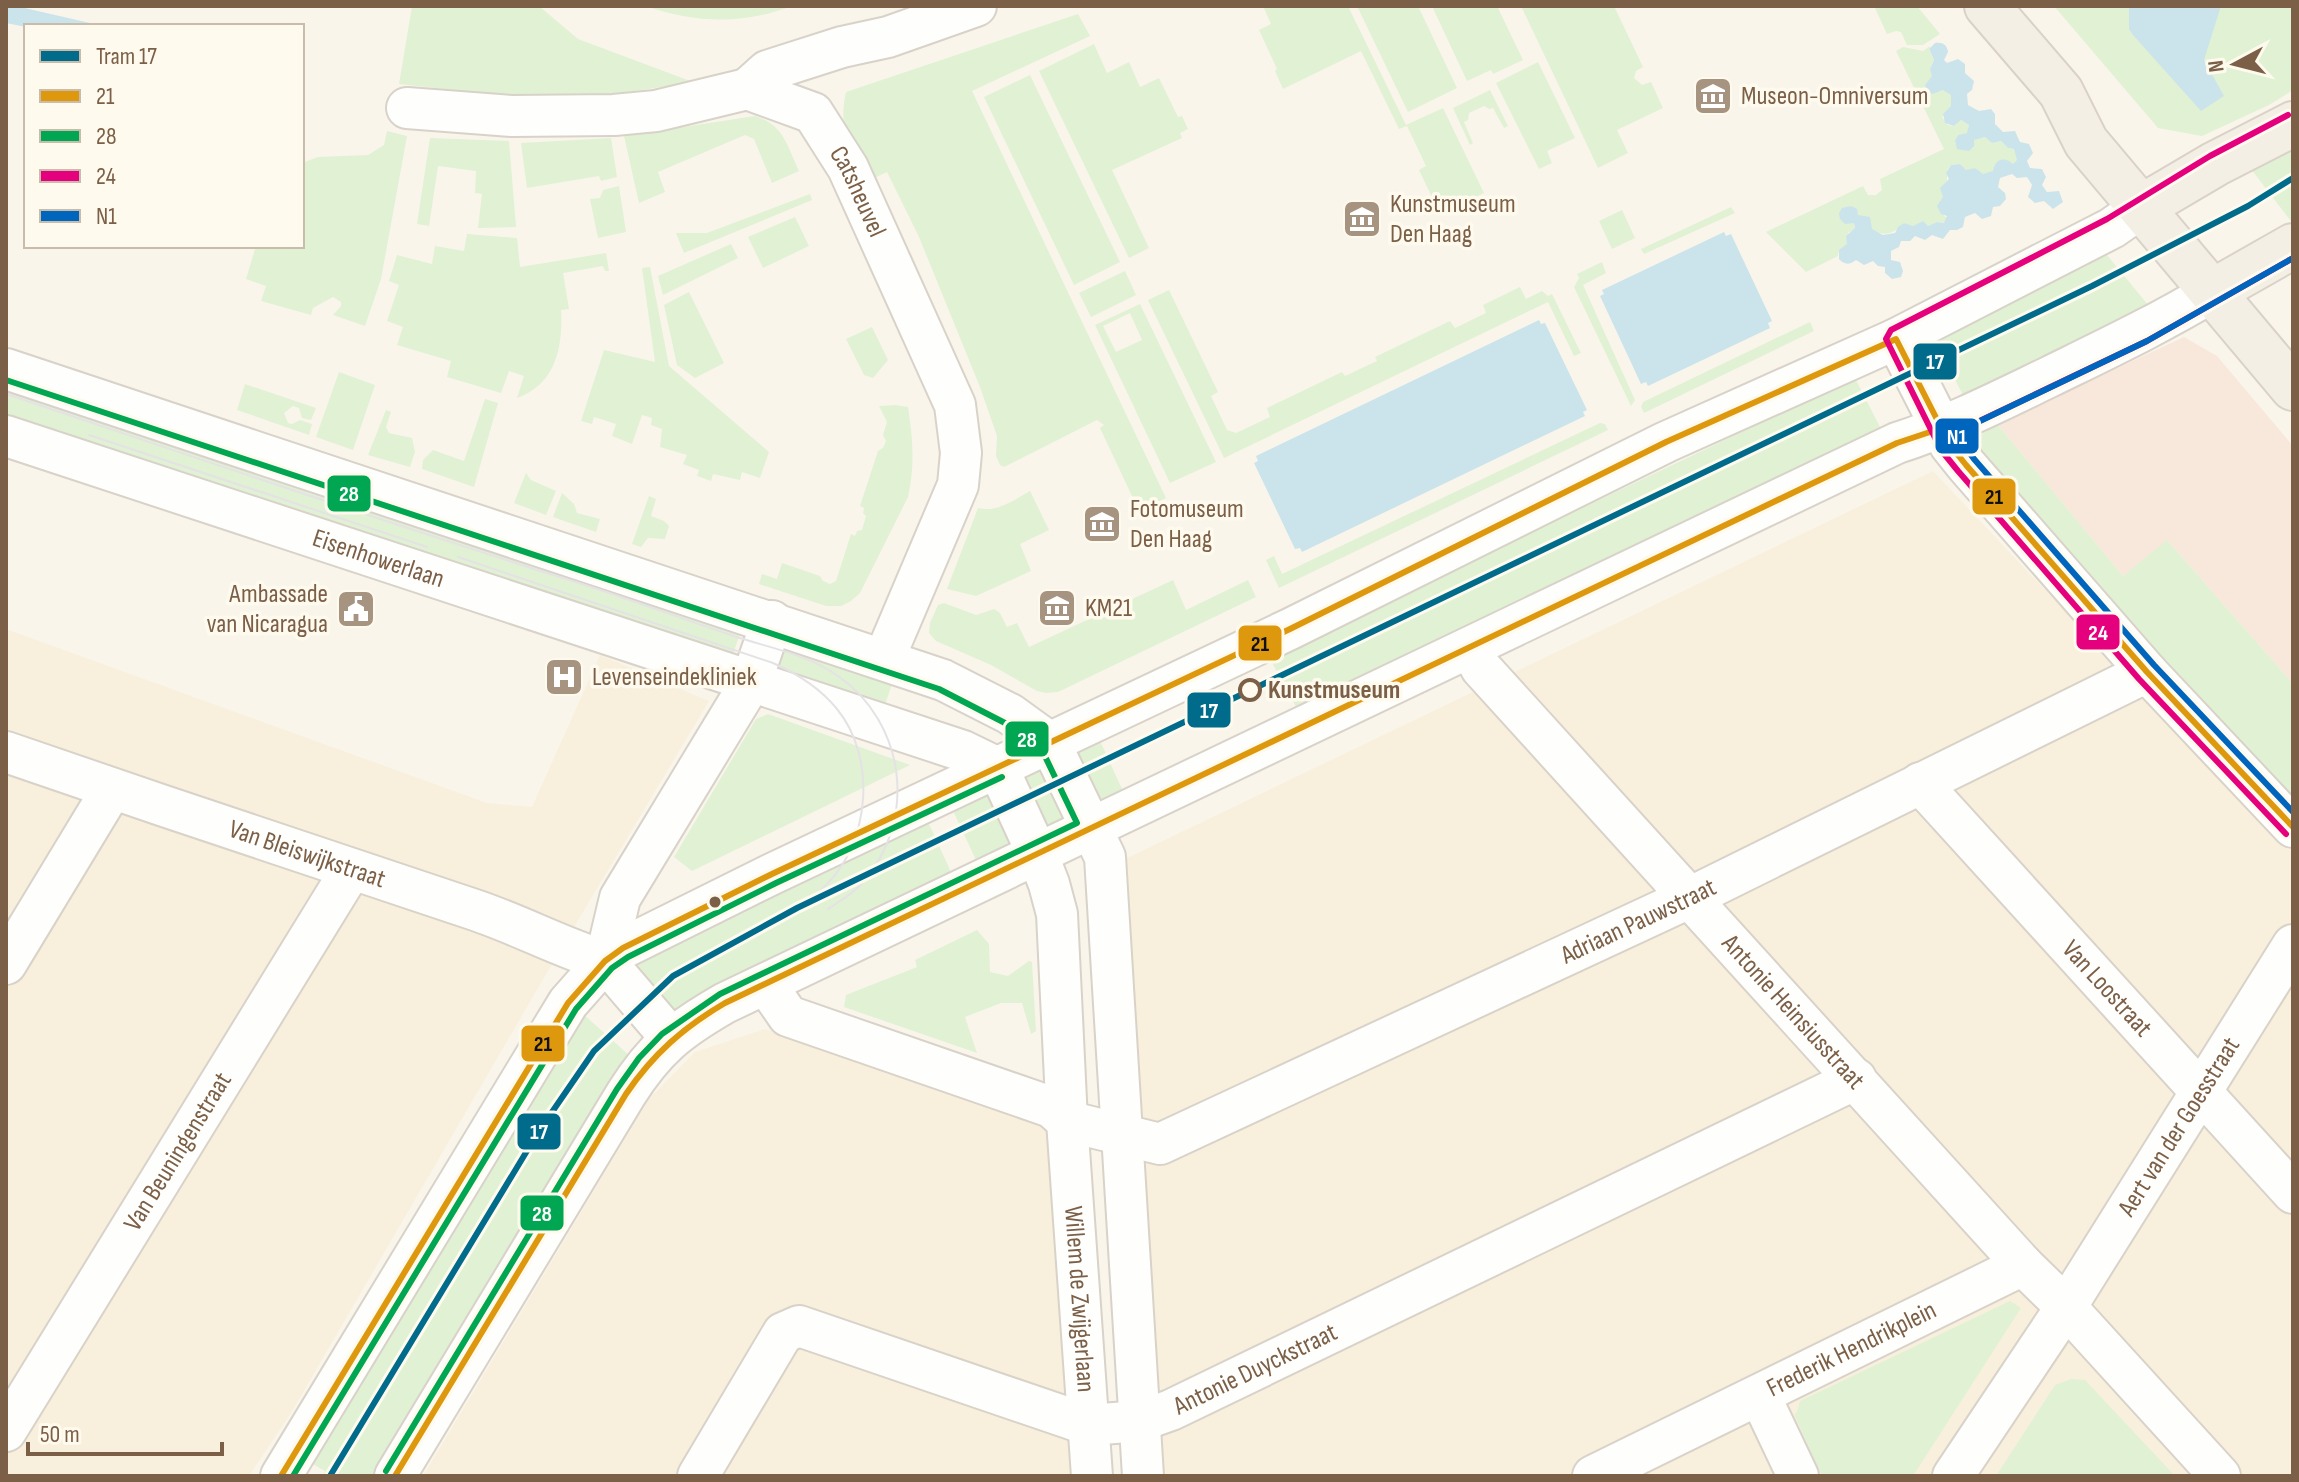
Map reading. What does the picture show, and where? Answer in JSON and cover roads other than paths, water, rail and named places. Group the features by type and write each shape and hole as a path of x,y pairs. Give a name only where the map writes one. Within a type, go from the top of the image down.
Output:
{"main road":[{"path":"1987,6 2061,92 2103,117 2154,200 2225,285 2293,388"},
{"path":"2154,200 2293,124"},
{"path":"2225,285 2293,246"},
{"path":"2225,285 2293,344"}],"street":[{"path":"407,108 512,116 614,115 656,111 747,89 767,71 842,47 888,37 976,6"},
{"name":"Catsheuvel","path":"747,89 800,106 813,113 821,123 848,168 955,405 961,453 958,485 884,659"},
{"path":"281,1476 568,1003 605,961 623,948 1290,629 1666,442 1896,339 2112,228 2154,200"},
{"path":"395,1476 645,1064 686,1026 725,1003 1897,443 1942,428 2143,332 2225,285"},
{"path":"1896,339 1950,445 1966,465 2147,672 2293,827"},
{"path":"6,369 943,680 1010,714 1050,743"},
{"name":"Eisenhowerlaan","path":"6,436 963,751 998,768"},
{"path":"605,961 620,898 751,682 772,621"},
{"name":"Antonie Heinsiusstraat","path":"1471,649 1481,668 2023,1265 2066,1307"},
{"name":"Adriaan Pauwstraat","path":"766,984 788,1016 1051,1107 1067,1121 1122,1132 1160,1144 1691,897 2147,672"},
{"name":"Willem de Zwijgerlaan","path":"1050,743 1105,857 1143,1476"},
{"name":"Van Bleiswijkstraat","path":"6,752 472,909 605,961"},
{"name":"Willem de Zwijgerlaan","path":"998,768 1037,853 1057,914 1067,1121 1092,1476"},
{"name":"Van Loostraat","path":"1920,783 2293,1193"},
{"path":"6,964 112,789"},
{"name":"Van Beuningenstraat","path":"6,1431 351,870"},
{"name":"Aert van der Goesstraat","path":"2066,1307 2293,945"},
{"path":"605,961 671,1038"},
{"name":"Antonie Duyckstraat","path":"698,1476 783,1333 799,1326 1089,1425 1140,1421 1171,1410 1856,1079"},
{"name":"Frederik Hendrikplein","path":"1798,1476 1760,1396 2023,1265"},
{"path":"1953,1476 2066,1307 2220,1476"},
{"path":"1593,1476 1760,1396"}],"water":[{"path":"6,6 16,6 94,24 24,24 24,27 6,23"},
{"path":"2129,6 2221,6 2204,60 2224,96 2201,111 2133,35 2129,29"},
{"path":"1935,43 1947,48 1944,60 1947,63 1958,59 1965,64 1965,73 1974,81 1972,90 1967,94 1968,105 1979,111 1991,109 1995,114 1995,124 2003,132 2015,131 2020,142 2029,144 2033,153 2027,161 2030,168 2042,169 2046,177 2042,185 2047,192 2059,191 2063,202 2053,209 2044,201 2035,203 2028,197 2032,185 2027,177 2017,178 2012,174 2000,178 1998,187 2005,193 2006,199 2000,206 1993,207 1991,216 1982,219 1975,213 1965,217 1963,227 1950,230 1943,239 1932,235 1925,240 1915,236 1910,241 1901,241 1899,247 1891,251 1891,260 1900,262 1903,271 1901,277 1892,279 1885,273 1885,267 1873,261 1864,265 1856,260 1847,264 1839,259 1839,250 1847,244 1846,236 1855,228 1854,223 1845,224 1840,219 1842,208 1851,206 1857,209 1858,215 1870,217 1872,229 1883,235 1895,233 1904,223 1913,226 1923,221 1928,226 1944,223 1947,216 1941,214 1937,206 1943,197 1940,188 1949,179 1946,173 1951,165 1960,164 1966,170 1975,168 1983,174 1993,171 2000,160 2013,164 2017,160 2014,149 2001,141 1992,143 1985,137 1974,140 1974,146 1969,151 1957,149 1955,141 1958,135 1967,133 1969,125 1961,120 1954,126 1945,123 1943,114 1951,106 1951,95 1943,90 1932,94 1925,85 1932,76 1930,69 1934,60 1929,49"},
{"path":"1724,232 1726,236 1731,234 1772,321 1768,323 1770,328 1648,386 1646,382 1641,384 1600,296 1604,294 1602,290"},
{"path":"1539,320 1541,324 1545,323 1587,410 1583,412 1585,416 1302,552 1300,548 1295,549 1254,463 1258,461 1256,456"}],"tram line":[{"name":"17","path":"330,1476 539,1131 594,1051 673,976 797,908 2092,286 2248,206 2293,178"},
{"path":"6,394 598,589 826,668 861,696 878,719 890,746 896,774 897,803 891,831 880,858 858,887 828,909"},
{"path":"89,435 427,547"},
{"path":"458,557 773,663 808,682 830,701 850,729 858,751 863,775 863,799 852,846 841,867 823,888 797,908"}],"place":[{"name":"Museon-Omniversum","path":"1713,96"},
{"name":"Kunstmuseum Den Haag","path":"1362,219"},
{"name":"Fotomuseum Den Haag","path":"1102,524"},
{"name":"KM21","path":"1057,608"},
{"name":"Ambassade van Nicaragua","path":"356,609"},
{"name":"Levenseindekliniek","path":"564,677"},
{"name":"Kunstmuseum","path":"1250,690"}]}
